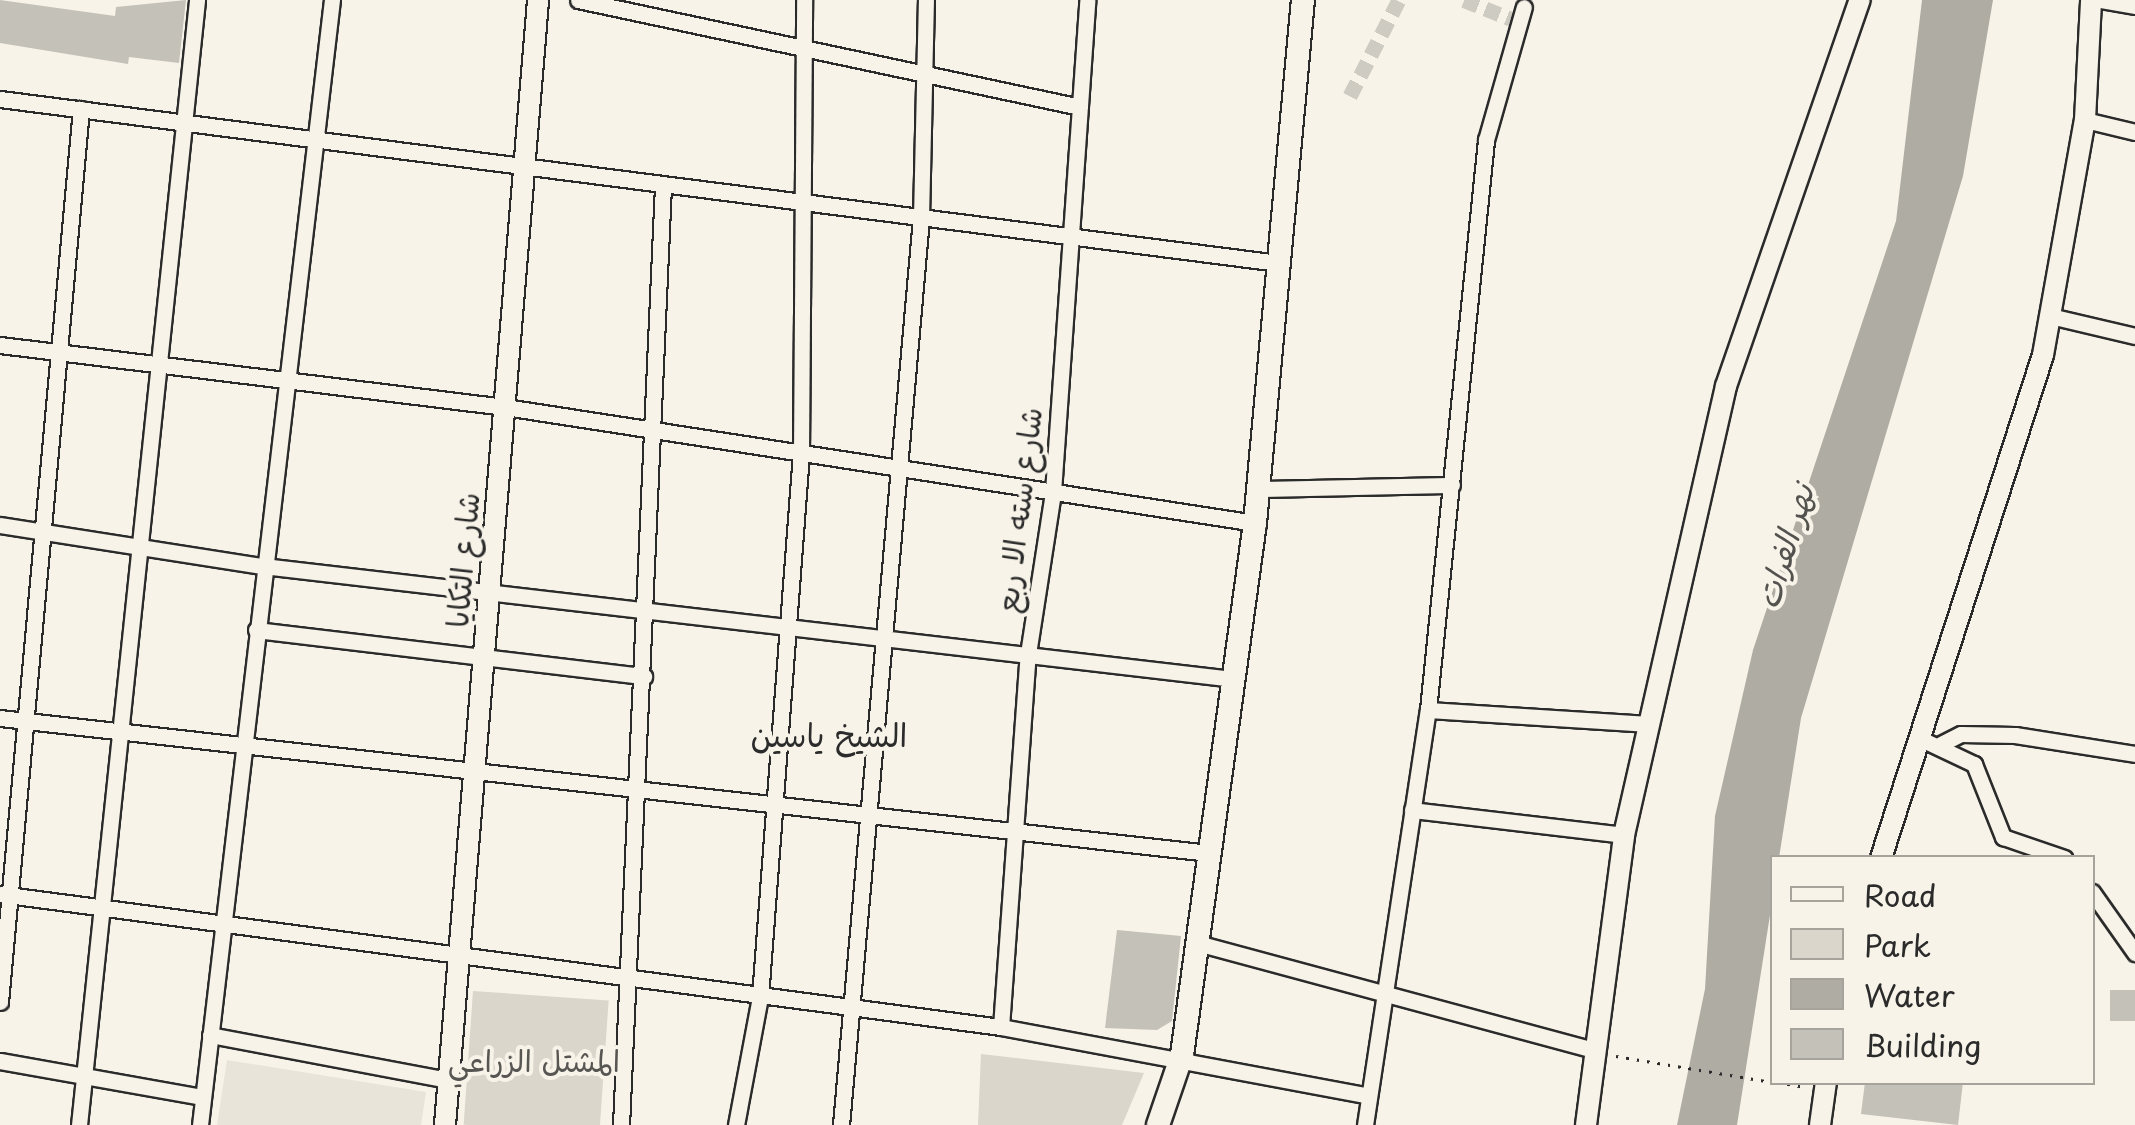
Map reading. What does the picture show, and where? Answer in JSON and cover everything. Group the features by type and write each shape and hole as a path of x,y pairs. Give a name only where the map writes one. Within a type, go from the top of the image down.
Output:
{"main road":[{"path":"1158,1125 1182,1055 1234,679 1258,488 1303,0"}],"street":[{"path":"78,1125 197,0"},
{"path":"200,1125 311,139 332,0"},
{"name":"شارع التكايا","path":"445,1125 538,0"},
{"path":"578,0 806,45 1080,107"},
{"path":"736,1125 760,997 776,806 782,624 800,453 804,0"},
{"path":"841,1125 854,1007 882,636 902,469 921,218 921,71 926,0"},
{"name":"شارع سته الا ربع","path":"1001,1027 1028,654 1054,492 1068,236 1087,0"},
{"path":"1586,1125 1624,835 1726,386 1860,0"},
{"path":"1882,855 1931,742 2050,316 2085,120 2090,0"},
{"path":"2101,0 2135,6"},
{"path":"1365,1125 1428,710 1486,140 1524,8"},
{"path":"0,99 1279,263"},
{"path":"0,1002 5,894 26,721 82,109"},
{"path":"2085,120 2135,132"},
{"path":"621,1125 634,981 663,184"},
{"path":"2050,316 2135,336"},
{"path":"0,346 504,407 1254,523"},
{"path":"1258,488 1452,485"},
{"path":"0,525 263,566 490,588 1234,679"},
{"path":"256,630 644,676"},
{"path":"1428,710 1650,724"},
{"path":"0,718 1210,853"},
{"path":"1931,742 1961,734 2015,735 2135,754"},
{"path":"1931,742 1974,764 2002,837 2055,855"},
{"path":"1412,810 1624,835"},
{"path":"5,894 459,958 1001,1027 1182,1055 1368,1096"},
{"path":"2095,896 2135,954"},
{"path":"1198,943 1596,1051"},
{"path":"210,1035 449,1080"},
{"path":"0,1061 204,1096"},
{"path":"1820,1125 1826,1085"}],"path":[{"path":"1629,1060 1770,1081"},
{"path":"1794,1085 1800,1086"}],"shaded area":[{"path":"227,1060 426,1092 421,1125 217,1125"}],"green space":[{"name":"المشتل الزراعي","path":"473,991 609,1000 600,1125 464,1125"},
{"path":"981,1054 1144,1073 1122,1125 978,1125"}],"water":[{"path":"1922,0 1993,0 1963,176 1801,718 1779,855 1770,855 1770,915 1737,1125 1677,1125 1705,989 1715,816 1753,650 1896,221"}],"building":[{"path":"0,0 115,16 116,7 186,0 179,63 129,57 128,64 0,43"},
{"path":"1117,930 1181,936 1172,1021 1157,1030 1105,1028"},
{"path":"2110,990 2135,990 2135,1021 2110,1021"},
{"path":"1865,1085 1963,1085 1958,1125 1861,1114"}],"tunnel":[{"path":"1350,96 1399,0"},
{"path":"1464,0 1519,22"}],"district":[{"name":"الشيخ ياسين","path":"829,734"}],"water label":[{"name":"نهر الفرات","path":"1784,546"}]}
